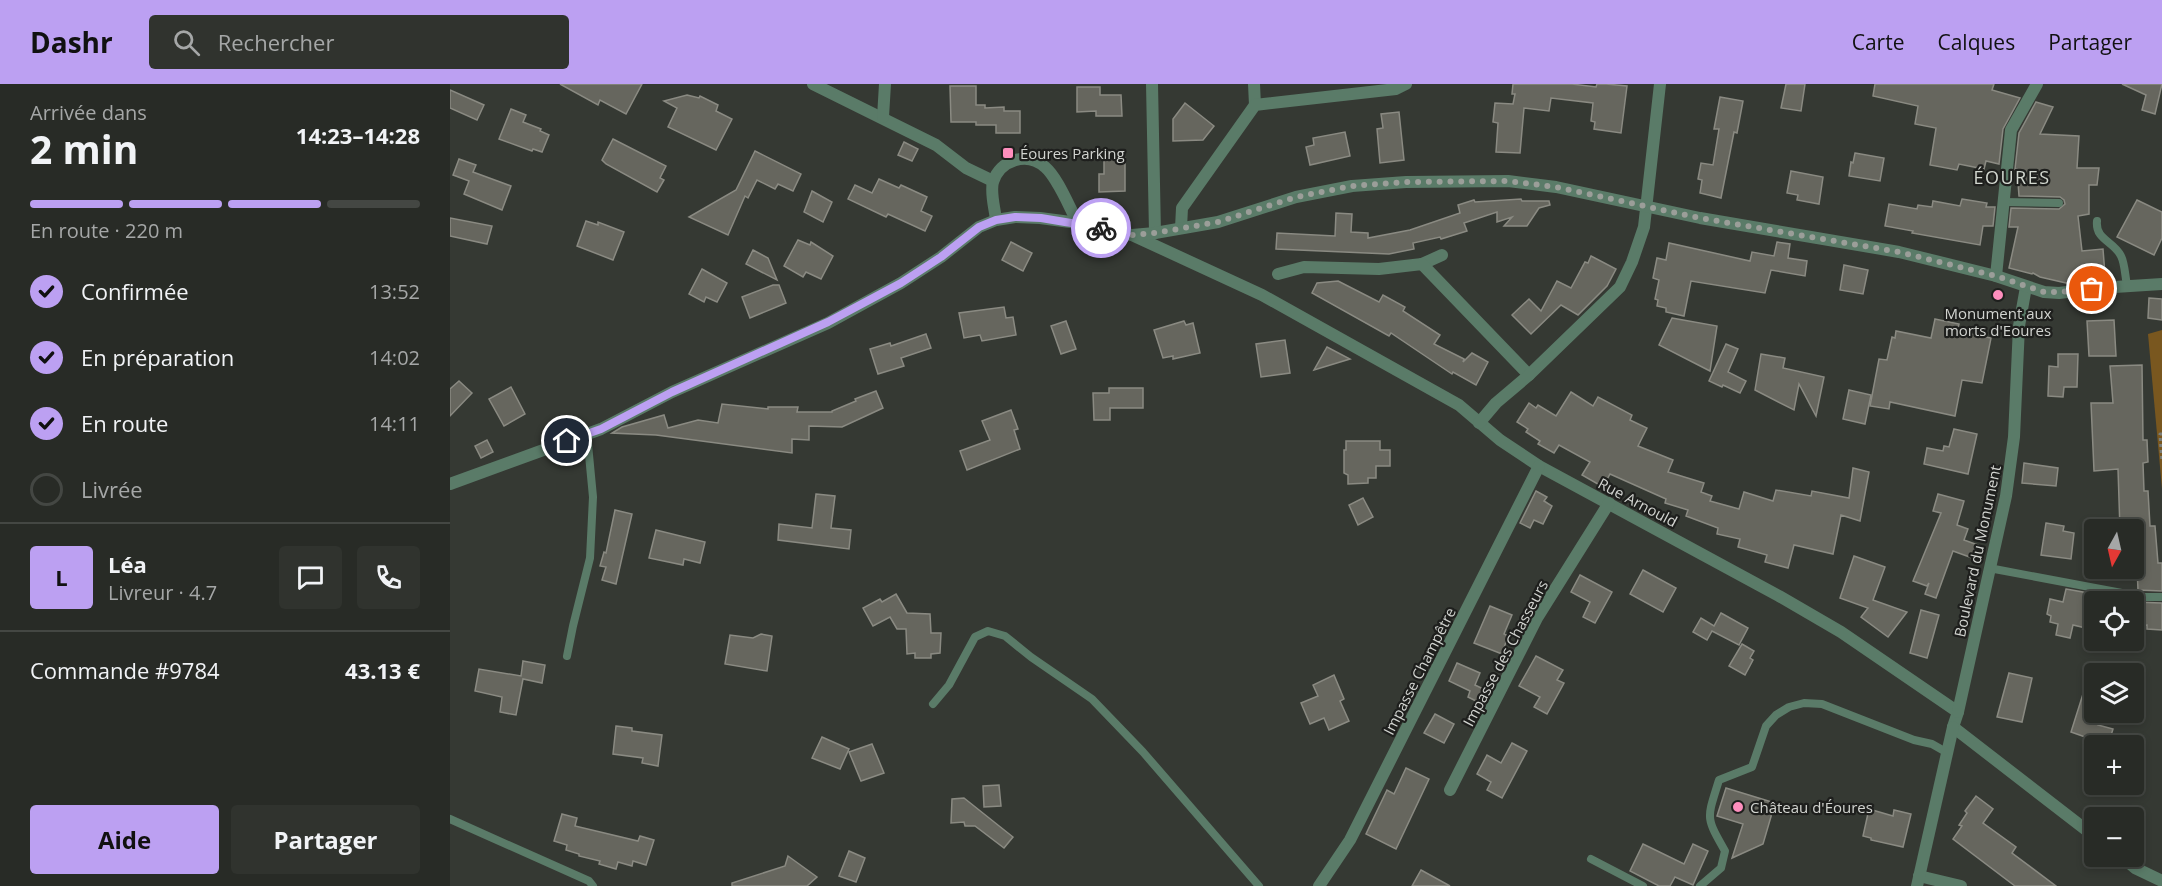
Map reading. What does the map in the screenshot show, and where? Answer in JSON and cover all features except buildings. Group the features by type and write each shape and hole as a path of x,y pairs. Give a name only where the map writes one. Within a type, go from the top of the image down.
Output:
{"street":[{"path":"813,84 936,145 966,168 993,182"},
{"path":"883,117 885,84"},
{"path":"1152,84 1155,233"},
{"path":"1180,228 1182,208 1255,105 1254,84"},
{"path":"1255,105 1396,88 1406,84"},
{"path":"1479,423 1496,404 1620,287 1632,262 1644,227 1660,84"},
{"path":"1996,276 2011,130 2037,84"},
{"path":"996,220 993,182 999,170 1018,158 1037,161 1046,167 1052,174 1078,224"},
{"path":"450,484 601,429 672,392 828,322 901,283 941,257 979,227 996,220 1015,217 1041,218 1132,235 1218,222 1296,197 1352,186 1407,182 1508,181 1556,187 1759,229 1899,252 1996,276 2026,287 2054,292 2162,284"},
{"name":"Rue Arnould","path":"1132,235 1262,295 1459,405 1500,440 1539,466 1841,632 1958,712"},
{"path":"1278,274 1304,267 1379,269 1422,264 1442,255"},
{"path":"1422,264 1529,375"},
{"name":"Boulevard du Monument","path":"1958,712 2006,496 2014,437 2019,326 2026,287"},
{"name":"Impasse Champêtre","path":"1319,886 1350,840 1539,466"},
{"name":"Impasse des Chasseurs","path":"1450,790 1538,618 1609,503"},
{"path":"1958,712 1946,752 1918,881 1961,886"},
{"path":"1953,726 2084,828"},
{"path":"2135,867 2162,880"}],"lane":[{"path":"2004,202 2059,203"},
{"path":"2097,221 2100,236 2121,256 2127,285"},
{"path":"567,656 590,558 593,497 586,434"},
{"path":"1989,568 2144,597 2162,597"},
{"path":"933,704 950,685 975,637 988,631 1005,636 1030,657 1092,699 1143,752 1260,886"},
{"path":"1700,886 1721,868 1725,851 1710,825 1708,814 1719,780 1752,767 1766,726 1776,715 1789,707 1804,703 1822,704 1914,740 1932,744 1946,752"},
{"path":"450,819 590,881 593,886"},
{"path":"1591,859 1643,886"}],"path":[{"path":"2162,434 2160,434 2162,462"}],"shaded area":[{"path":"2162,330 2162,489 2148,334"}],"way so far":[{"path":"1101,228 1132,235 1155,233 1218,222 1296,197 1352,186 1407,182 1508,181 1556,187 1700,218 1899,252 1968,268 2044,292 2092,289"}],"place":[{"name":"Éoures Parking","path":"1008,153"},
{"name":"Monument aux morts d'Eoures","path":"1998,295"},
{"name":"Château d'Éoures","path":"1738,807"}],"district":[{"name":"ÉOURES","path":"2012,177"}],"route":[{"path":"567,441 601,429 672,392 828,322 901,283 941,257 979,227 996,220 1015,217 1041,218 1101,228"}]}
